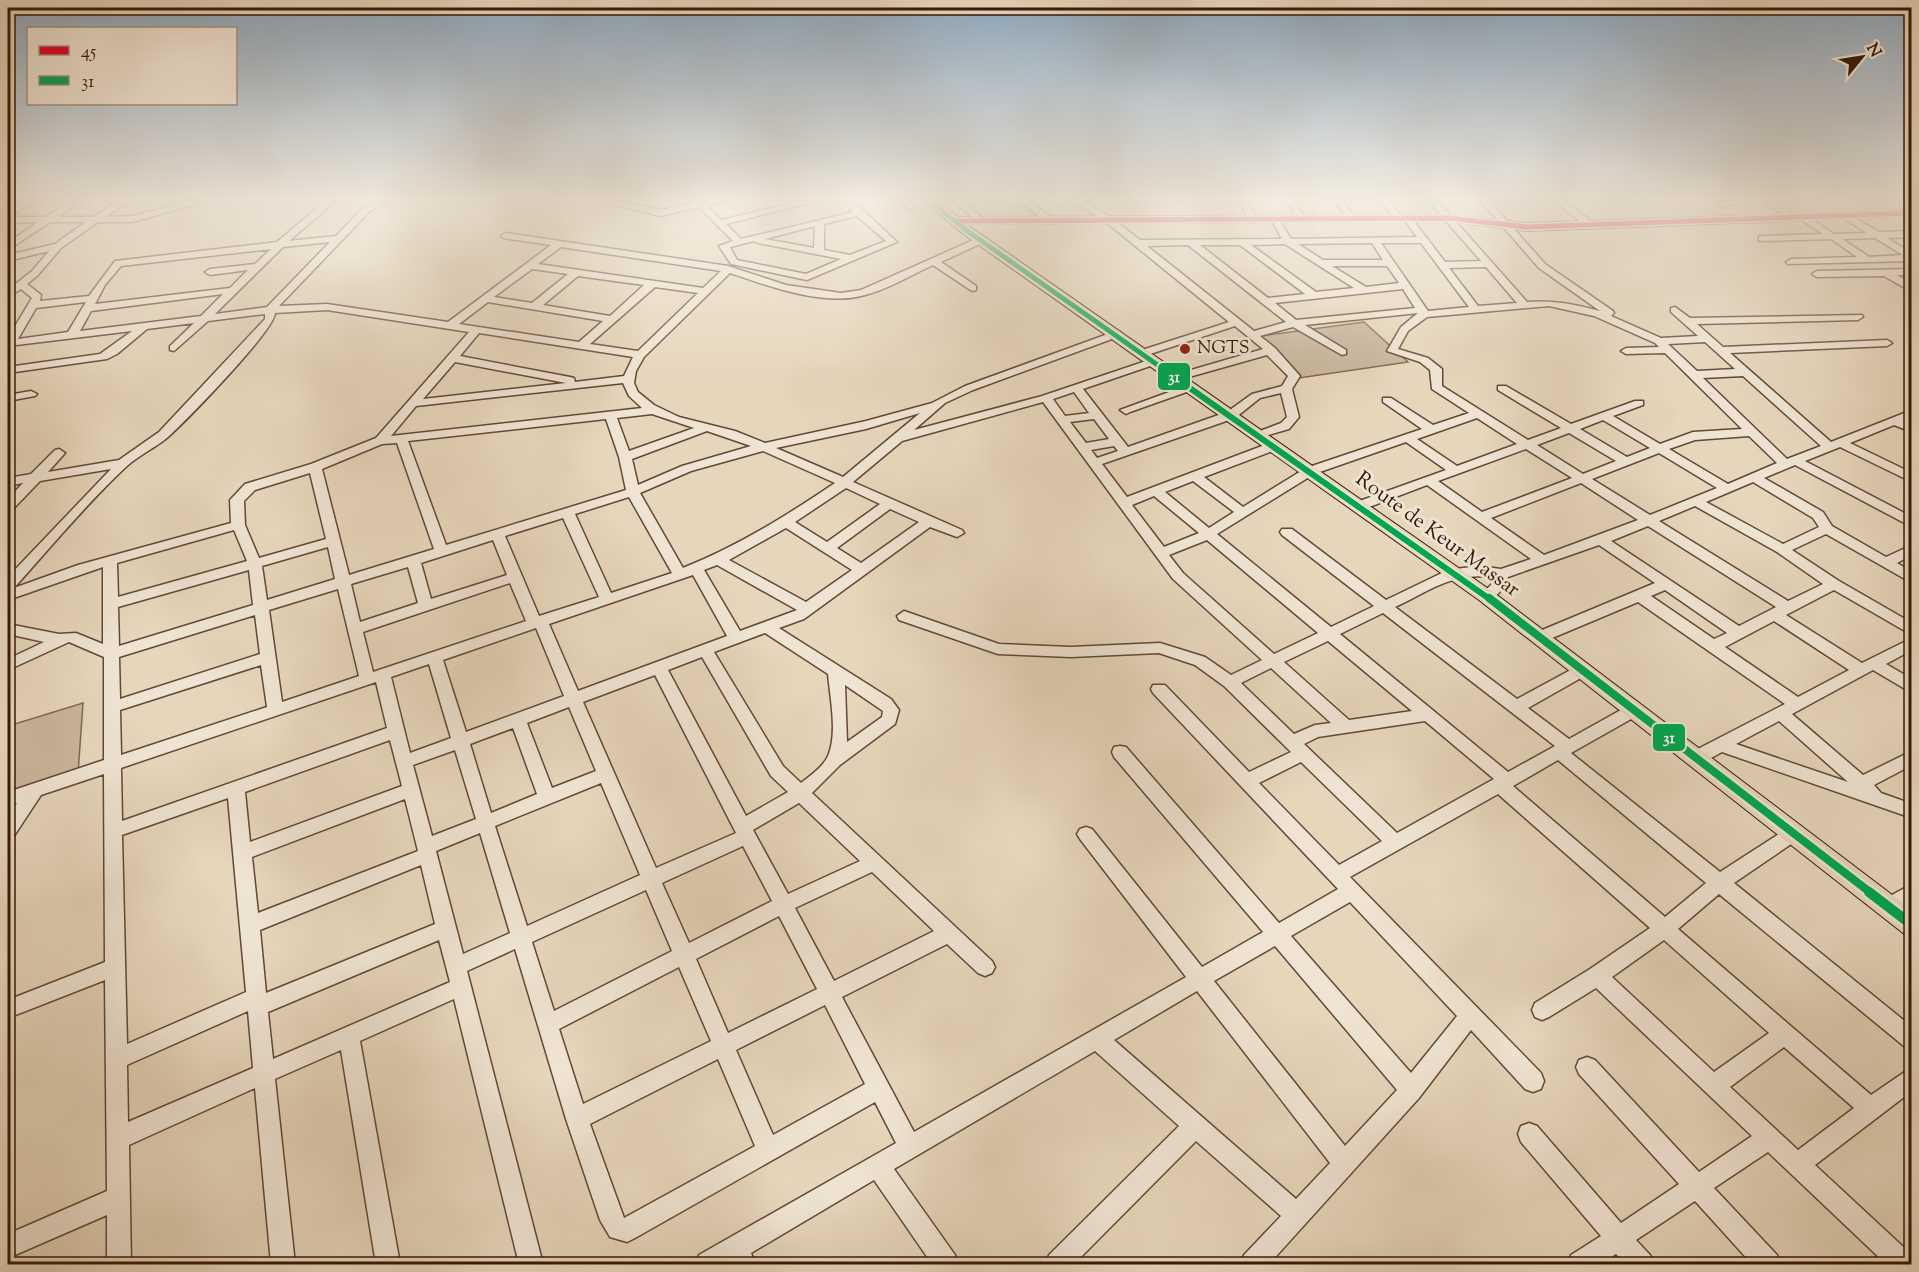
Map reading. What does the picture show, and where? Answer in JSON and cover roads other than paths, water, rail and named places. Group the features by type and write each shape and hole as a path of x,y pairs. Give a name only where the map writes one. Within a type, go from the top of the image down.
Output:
{"main road":[{"name":"Route de Keur Massar","path":"1014,256 1116,334 1486,596 1911,925"}],"street":[{"path":"8,294 35,273 49,256"},
{"path":"72,335 101,284 118,263 179,256"},
{"path":"174,348 271,256"},
{"path":"8,585 123,463 163,435 190,408 259,334 270,319 270,310 321,256"},
{"path":"451,325 543,256"},
{"path":"643,256 728,269 784,288 846,296 863,293 941,256"},
{"path":"730,256 734,262 800,276 813,276 855,256"},
{"path":"842,256 851,258"},
{"path":"1153,256 1270,351 1293,376 1286,389 1293,417 1285,426 1258,434"},
{"path":"1208,256 1294,323 1342,351"},
{"path":"1261,256 1314,296"},
{"path":"1311,256 1364,290"},
{"path":"1385,256 1423,312"},
{"path":"1436,256 1476,310"},
{"path":"1481,256 1524,305"},
{"path":"1534,256 1542,266 1625,324 1662,346 1751,432 1790,462 1911,523"},
{"path":"1862,256 1868,260"},
{"path":"1791,261 1911,257"},
{"path":"934,261 972,288"},
{"path":"1322,263 1389,263"},
{"path":"1442,265 1488,264"},
{"path":"210,272 260,266"},
{"path":"531,266 705,291"},
{"path":"728,269 640,355 627,379 632,393 654,410 679,421 708,427 765,447 957,534"},
{"path":"535,306 577,272"},
{"path":"1817,274 1911,272"},
{"path":"1887,273 1911,289"},
{"path":"581,346 653,283"},
{"path":"9,343 37,297 34,292 21,285"},
{"path":"1265,301 1403,286"},
{"path":"88,308 236,290"},
{"path":"34,305 95,298"},
{"path":"486,299 611,319"},
{"path":"1251,335 1294,323 1549,303 1567,304 1625,324"},
{"path":"9,343 208,317 327,307 640,355"},
{"path":"1675,310 1834,444 1911,478"},
{"path":"1423,312 1400,332 1392,351 1430,364 1436,369 1436,387 1647,520 1867,667 1911,687"},
{"path":"1688,321 1858,317"},
{"path":"900,437 1076,388 1235,323"},
{"path":"8,370 103,357 113,352 145,326"},
{"path":"380,441 477,329"},
{"path":"8,629 57,639 76,638 111,654 633,492 672,474 736,453 860,426 937,404 969,388 1116,334"},
{"path":"1626,351 1709,339"},
{"path":"1721,350 1887,343"},
{"path":"1126,410 1184,382 1270,351"},
{"path":"453,358 587,384"},
{"path":"1692,375 1746,372"},
{"path":"415,403 627,379"},
{"path":"1076,388 1125,452"},
{"path":"1502,388 1627,462"},
{"path":"1094,463 1231,415 1261,393 1286,389"},
{"path":"8,398 31,394"},
{"path":"1046,398 1178,576 1345,726"},
{"path":"1387,400 1431,429"},
{"path":"1359,506 1639,403"},
{"path":"8,799 608,599 718,560 786,522 843,484 937,404"},
{"path":"275,710 255,564 238,525 237,500 241,494 250,487 315,467 380,441 654,410"},
{"path":"1230,682 1453,573 1479,571 1502,574 1601,540 1911,413"},
{"path":"1161,553 1208,534 1310,471 1477,414"},
{"path":"610,415 625,457 633,492 680,574"},
{"path":"1063,420 1096,415"},
{"path":"1604,416 1726,488"},
{"path":"1893,420 1911,429"},
{"path":"625,457 708,427"},
{"path":"1481,518 1698,435 1751,432"},
{"path":"1406,437 1455,471"},
{"path":"401,438 441,551"},
{"path":"1083,447 1117,442"},
{"path":"1124,503 1274,446"},
{"path":"8,506 59,453"},
{"path":"8,482 123,463"},
{"path":"315,467 355,629 396,731 531,1264"},
{"path":"1195,476 1243,513"},
{"path":"1753,477 1818,514 1827,529 1911,578"},
{"path":"1428,480 1542,560"},
{"path":"1155,490 1427,715 1871,1108"},
{"path":"1695,501 1782,549 1833,584 1911,630"},
{"path":"828,548 888,504"},
{"path":"567,512 608,599"},
{"path":"786,522 862,570"},
{"path":"404,762 766,627 807,609 928,522"},
{"path":"8,595 66,573 238,525"},
{"path":"1782,549 1827,529"},
{"path":"1287,532 1516,707 1719,883 1911,1040"},
{"path":"497,534 606,774 768,1150"},
{"path":"1601,540 1738,633"},
{"path":"111,604 334,541"},
{"path":"1886,563 1911,549"},
{"path":"413,560 426,606"},
{"path":"718,560 807,609"},
{"path":"110,562 119,1264"},
{"path":"696,569 736,638"},
{"path":"1486,596 1497,587 1502,574"},
{"path":"355,629 515,577"},
{"path":"1540,637 1667,584"},
{"path":"1713,646 1833,584"},
{"path":"1639,596 1797,704"},
{"path":"904,616 998,650 1065,652 1160,648 1200,661 1230,682 1395,843"},
{"path":"118,1138 349,1036 458,977 521,937 651,878 745,831 800,793 834,760 889,720 892,715 885,703 766,627"},
{"path":"8,665 57,639"},
{"path":"1696,758 1911,643"},
{"path":"705,650 777,771 985,967"},
{"path":"435,656 577,1119 612,1220 618,1229 627,1230 879,1088"},
{"path":"112,707 268,657"},
{"path":"659,667 910,1147"},
{"path":"1516,707 1582,670"},
{"path":"834,760 838,739 837,672"},
{"path":"1158,689 1533,1081"},
{"path":"1337,875 1634,710"},
{"path":"1780,713 1880,800"},
{"path":"1247,782 1297,747 1315,731 1427,715"},
{"path":"518,720 547,798"},
{"path":"114,831 396,731"},
{"path":"1720,745 1911,811"},
{"path":"1120,752 1411,1090"},
{"path":"1861,784 1911,757"},
{"path":"249,926 486,823 606,774"},
{"path":"236,788 283,1264"},
{"path":"8,831 35,790"},
{"path":"242,853 411,790"},
{"path":"1542,1010 1597,976 1665,928 1719,883 1794,833"},
{"path":"1086,834 1344,1163"},
{"path":"548,1024 685,957 783,905 874,863"},
{"path":"708,1264 740,1256 878,1166 1352,891"},
{"path":"1888,907 1911,892"},
{"path":"117,1059 446,928"},
{"path":"577,1119 949,933"},
{"path":"8,1009 116,967"},
{"path":"1597,976 1904,1264"},
{"path":"1253,1264 1411,1090 1470,1015"},
{"path":"1713,1086 1785,1034"},
{"path":"349,1036 388,1264"},
{"path":"1097,1039 1297,1215"},
{"path":"1587,1067 1768,1264"},
{"path":"1797,1165 1911,1077"},
{"path":"1058,1264 1195,1126"},
{"path":"1529,1134 1641,1264"},
{"path":"1580,1264 1769,1138"},
{"path":"878,1166 946,1264"},
{"path":"8,1245 118,1198"}],"place":[{"name":"NGTS","path":"1185,349"}]}
